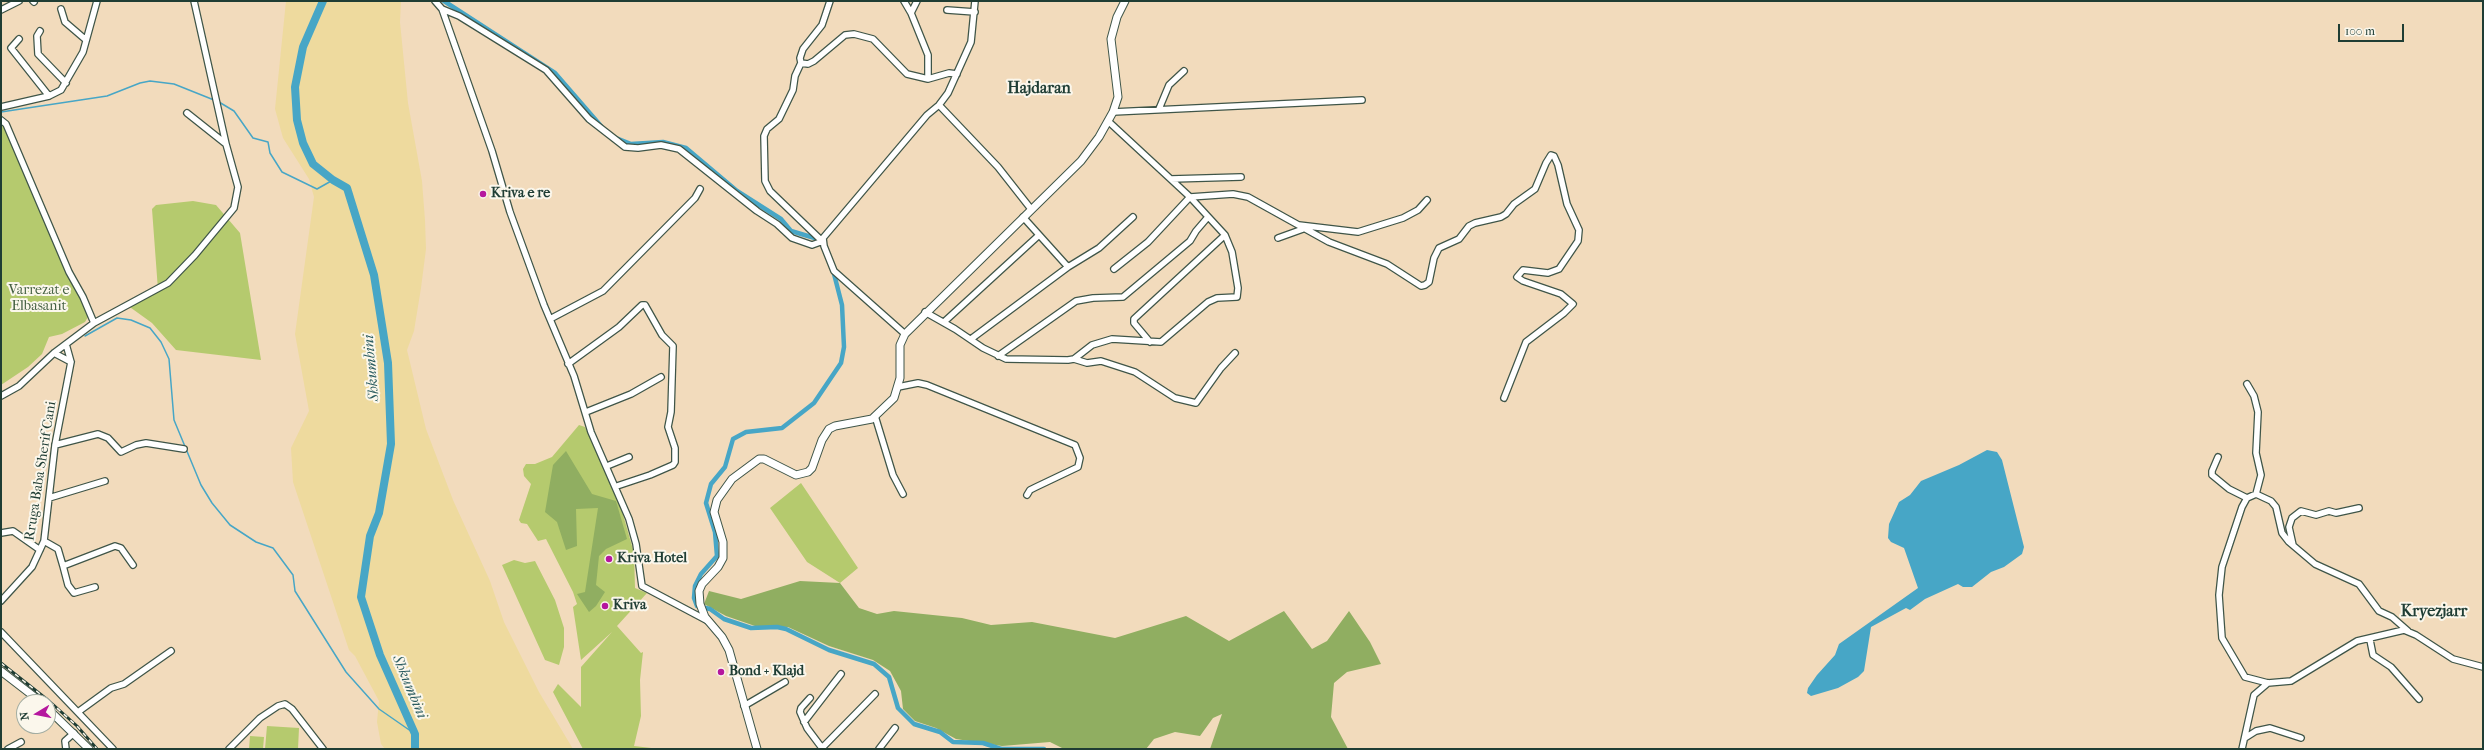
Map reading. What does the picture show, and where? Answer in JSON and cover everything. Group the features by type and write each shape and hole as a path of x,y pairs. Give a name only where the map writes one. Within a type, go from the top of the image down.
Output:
{"main road":[{"path":"757,749 744,706 730,650 722,637 708,621 701,607 700,591 702,584 723,558 723,542 715,518 715,506 727,485 743,470 759,459 764,459 796,475 808,472 812,468 822,440 829,429 835,426 867,420 875,416 894,398 898,387 900,345 904,334 1081,161 1108,121 1113,112 1118,92 1111,40 1116,21 1125,1"},
{"path":"1,671 30,694"},
{"path":"56,716 89,749"}],"street":[{"path":"1,10 19,1"},
{"path":"1,107 49,96 61,90 83,52 97,1"},
{"path":"1,396 19,386 54,354 94,323 123,306 154,292 175,277 228,217 237,198 238,187 214,96 194,1"},
{"path":"435,1 442,9 492,150 510,212 586,412 591,432 616,486 632,528 642,586 708,621"},
{"path":"830,1 822,25 803,49 800,58 801,63 795,76 793,90 779,119 768,129 764,136 764,176 770,192 821,242 834,271 904,334"},
{"path":"904,1 911,13 928,55 928,79"},
{"path":"911,13 917,1"},
{"path":"821,242 927,115 939,105 957,74 971,42 975,1"},
{"path":"61,9 65,22 86,40"},
{"path":"442,9 459,16 546,70 589,119 616,141 630,148 661,145 679,149 757,211 778,224 784,233 792,238 821,242"},
{"path":"947,10 975,12"},
{"path":"40,31 37,36 38,54 66,83"},
{"path":"801,63 808,64 814,61 845,35 860,34 873,39 883,47 900,69 907,74 928,79 949,73 957,74"},
{"path":"19,39 11,48 49,96"},
{"path":"1159,110 1169,85 1184,71"},
{"path":"1113,112 1362,100"},
{"path":"939,105 998,167 1031,209"},
{"path":"187,113 226,144"},
{"path":"1,120 6,124 69,272 84,297 94,323"},
{"path":"1074,359 1084,350 1102,341 1112,339 1161,342 1208,302 1217,298 1237,297 1238,288 1233,257 1225,235 1190,197 1108,121"},
{"path":"1114,269 1153,238 1190,197 1223,194 1244,196 1329,242 1387,264 1421,286 1425,285 1431,277 1434,258 1439,248 1459,239 1469,226 1475,223 1501,218 1506,214 1514,204 1535,189 1551,155 1554,156 1558,165 1568,208 1579,230 1578,241 1559,269 1548,273 1523,270 1517,277 1523,281 1561,294 1573,304 1564,313 1526,342 1504,398"},
{"path":"1171,179 1241,177"},
{"path":"550,320 603,290 695,198 700,189"},
{"path":"1278,238 1301,227 1358,232 1402,218 1418,210 1427,200"},
{"path":"1023,217 1038,236 1068,267"},
{"path":"971,339 1068,267 1099,248 1133,217"},
{"path":"998,356 1076,301 1093,298 1123,297 1190,241 1208,217"},
{"path":"1150,342 1134,323 1134,319 1225,235"},
{"path":"944,322 1038,236"},
{"path":"568,364 619,327 642,305 645,305 662,335 674,346 671,412 668,427 675,448 675,462 673,465 616,486"},
{"path":"925,312 944,322 998,356 1006,359 1074,359 1087,363 1109,363 1135,372 1175,398 1196,403 1221,368 1235,354"},
{"name":"Rruga Baba Sherif Cani","path":"1,601 32,567 44,541 55,446 71,362 66,344"},
{"path":"54,354 71,362"},
{"path":"586,412 631,394 661,377"},
{"path":"898,387 918,383 927,385 1075,445 1080,458 1078,467 1036,486 1027,495"},
{"path":"2247,384 2258,412 2256,453 2261,475 2256,494"},
{"path":"875,416 893,475 903,494"},
{"path":"55,446 98,434 108,438 121,452 136,445 146,444 184,448"},
{"path":"607,466 629,457"},
{"path":"2218,457 2212,471 2212,475 2225,486 2247,498"},
{"path":"49,498 105,481"},
{"path":"2408,631 2370,640 2357,641 2290,681 2268,683 2245,677 2227,650 2220,632 2220,574 2239,514 2247,498 2256,494 2264,496 2274,504 2282,533 2293,545 2315,564 2359,584 2379,611 2392,617 2408,631 2453,659 2483,667"},
{"path":"2293,545 2289,527 2292,518 2300,512 2316,516 2330,511 2336,512 2359,508"},
{"path":"1,533 13,531 40,550"},
{"path":"44,541 58,549 68,585 74,593 95,587"},
{"path":"63,566 119,546 133,565"},
{"path":"1,632 113,749"},
{"path":"2370,640 2373,655 2391,667 2419,699"},
{"path":"78,712 111,688 124,684 171,651"},
{"path":"804,722 841,674"},
{"path":"744,706 785,682"},
{"path":"2242,749 2254,696 2268,683"},
{"path":"810,698 800,709 804,722 821,748 875,694"},
{"path":"229,749 260,718 278,706 285,704 292,709 323,749"},
{"path":"879,749 895,728"},
{"path":"2245,738 2256,731 2270,728 2301,738"},
{"path":"66,749 65,741 74,733"},
{"path":"8,749 21,742"}],"green space":[{"name":"Varrezat e Elbasanit","path":"1,122 3,122 85,304 88,317 85,322 62,334 49,337 42,354 28,367 1,385"},
{"path":"193,201 216,205 240,233 261,360 176,350 152,323 127,305 158,290 152,209 156,205"},
{"path":"579,425 585,427 618,497 634,553 635,588 647,593 617,626 641,653 643,652 640,680 641,716 634,746 660,749 583,749 553,692 558,684 581,707 581,667 612,632 581,660 573,607 577,604 573,592 546,539 538,541 527,524 521,523 519,520 531,484 524,476 523,469 526,464 535,464 552,457"},
{"path":"566,451 592,494 616,501 627,539 606,549 599,556 596,585 605,592 596,606 589,612 577,594 585,592 598,508 576,509 577,546 566,550 557,522 545,512 553,465"},
{"path":"801,483 858,568 840,583 807,562 770,508"},
{"path":"514,560 525,563 535,561 555,600 564,628 564,647 559,665 545,660 502,565"},
{"path":"800,581 840,583 859,608 877,614 894,611 962,618 991,625 1032,622 1115,638 1186,616 1229,641 1284,611 1312,649 1327,641 1349,611 1370,642 1381,664 1347,672 1334,683 1331,717 1348,749 1210,749 1222,714 1213,718 1200,736 1175,732 1154,739 1146,749 1064,749 1050,742 1002,746 956,739 936,728 915,721 903,709 901,691 890,671 873,660 829,646 788,627 755,626 726,616 704,604 709,591 741,599"},
{"path":"267,726 299,728 298,749 265,749"},
{"path":"250,736 264,737 263,749 249,749"}],"sand":[{"name":"Shkumbini","path":"286,1 401,1 400,22 408,103 422,181 426,249 414,331 407,350 426,429 453,500 490,581 504,622 539,692 573,749 385,749 381,744 377,722 379,701 355,656 349,650 293,482 291,448 309,411 295,334 314,197 309,179 283,138 275,109"}],"water":[{"path":"1987,450 1997,452 2002,460 2024,547 2022,554 2004,567 1991,572 1972,587 1963,587 1958,584 1925,599 1910,610 1906,608 1871,627 1864,671 1858,677 1838,688 1811,696 1807,693 1808,688 1817,675 1835,655 1839,644 1918,588 1904,548 1891,542 1888,538 1889,524 1899,502 1910,495 1921,481 1959,465"}],"waterway":[{"name":"Shkumbini","path":"323,1 303,47 295,87 297,120 303,143 313,164 333,180 347,188 374,275 388,363 391,444 379,513 370,536 361,597 380,655 415,734 415,749"},
{"path":"444,1 555,73 601,126"},
{"path":"1,112 107,96 140,83 150,81 174,84 214,100"},
{"path":"219,102 234,111 253,138 268,142 270,153 282,172 317,189 333,180"},
{"path":"616,138 631,144 663,142 686,148 737,191 781,219 791,231 818,239"},
{"path":"833,270 842,305 844,347 841,363 814,403 782,428 746,432 733,439 725,467 711,484 706,503 715,532 717,556 701,574 695,586 694,598 697,606 710,609 724,619 751,628 777,627 786,629 829,650 874,664 889,677 898,708 914,724 940,732 953,742 983,743 1001,749"},
{"path":"85,336 117,318 131,320 150,328 161,342 169,359 174,420 201,485 212,503 230,525 256,542 273,548 293,575 295,591 346,672 379,709 415,734"},
{"path":"1002,749 1044,749"}],"railway":[{"path":"1,663 49,701 77,726 97,749"}],"place":[{"name":"Kriva e re","path":"483,194"},
{"name":"Kriva Hotel","path":"609,559"},
{"name":"Kriva","path":"605,606"},
{"name":"Bond + Klajd","path":"721,672"}],"district":[{"name":"Hajdaran","path":"1039,89"},
{"name":"Kryezjarr","path":"2434,612"}]}
